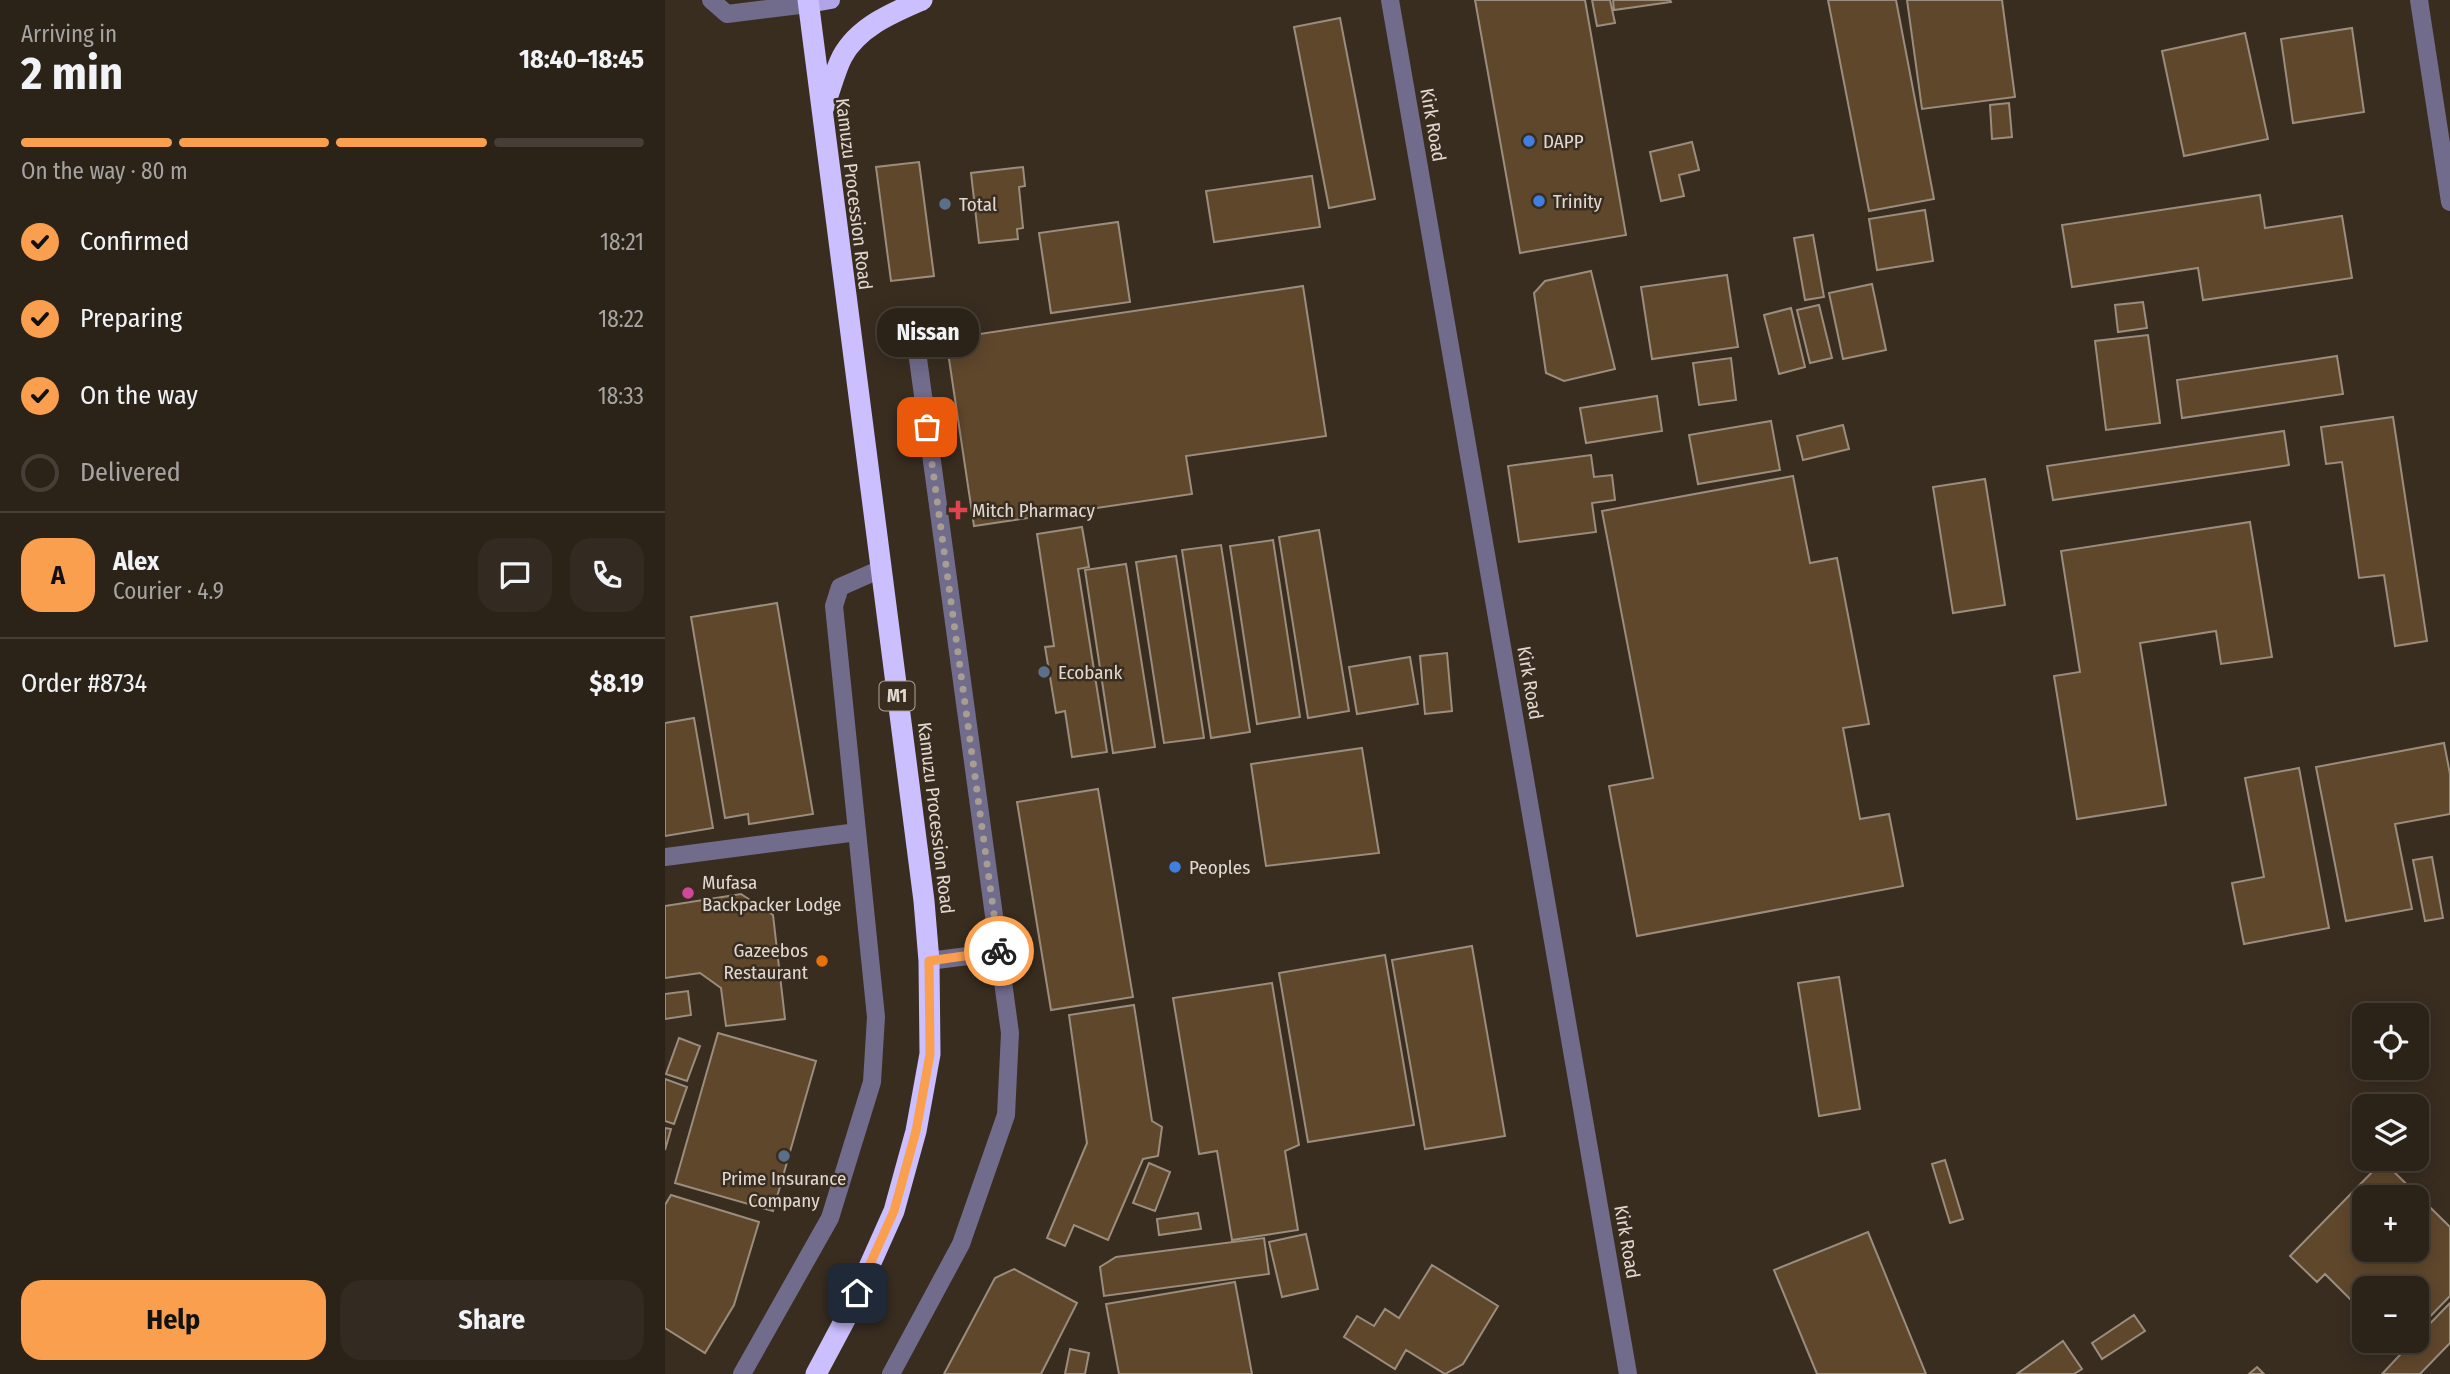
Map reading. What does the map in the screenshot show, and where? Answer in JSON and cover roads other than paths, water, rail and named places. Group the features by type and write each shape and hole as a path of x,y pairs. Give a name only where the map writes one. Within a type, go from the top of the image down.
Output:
{"highway":[{"path":"821,116 842,57 858,36 881,20 922,0"},
{"name":"Kamuzu Procession Road","path":"808,2 924,901 929,961 930,1054 916,1131 894,1211 848,1314 816,1374"}],"main road":[{"path":"808,2 831,0"}],"street":[{"path":"711,0 727,14 808,2"},
{"name":"Kirk Road","path":"1390,0 1629,1374"},
{"path":"2419,0 2450,202"},
{"path":"891,1374 961,1244 1006,1115 1010,1033 916,344"},
{"path":"742,1374 829,1218 872,1082 876,1017 834,606 840,587 881,569"},
{"path":"665,857 857,832"},
{"path":"929,961 999,952"}],"place":[{"name":"DAPP","path":"1529,141"},
{"name":"Trinity","path":"1539,201"},
{"name":"Total","path":"945,204"},
{"name":"Nissan","path":"927,427"},
{"name":"Mitch Pharmacy","path":"958,510"},
{"name":"Ecobank","path":"1044,672"},
{"name":"Peoples","path":"1175,867"},
{"name":"Mufasa Backpacker Lodge","path":"688,893"},
{"name":"Gazeebos Restaurant","path":"822,961"},
{"name":"Prime Insurance Company","path":"784,1156"}]}
